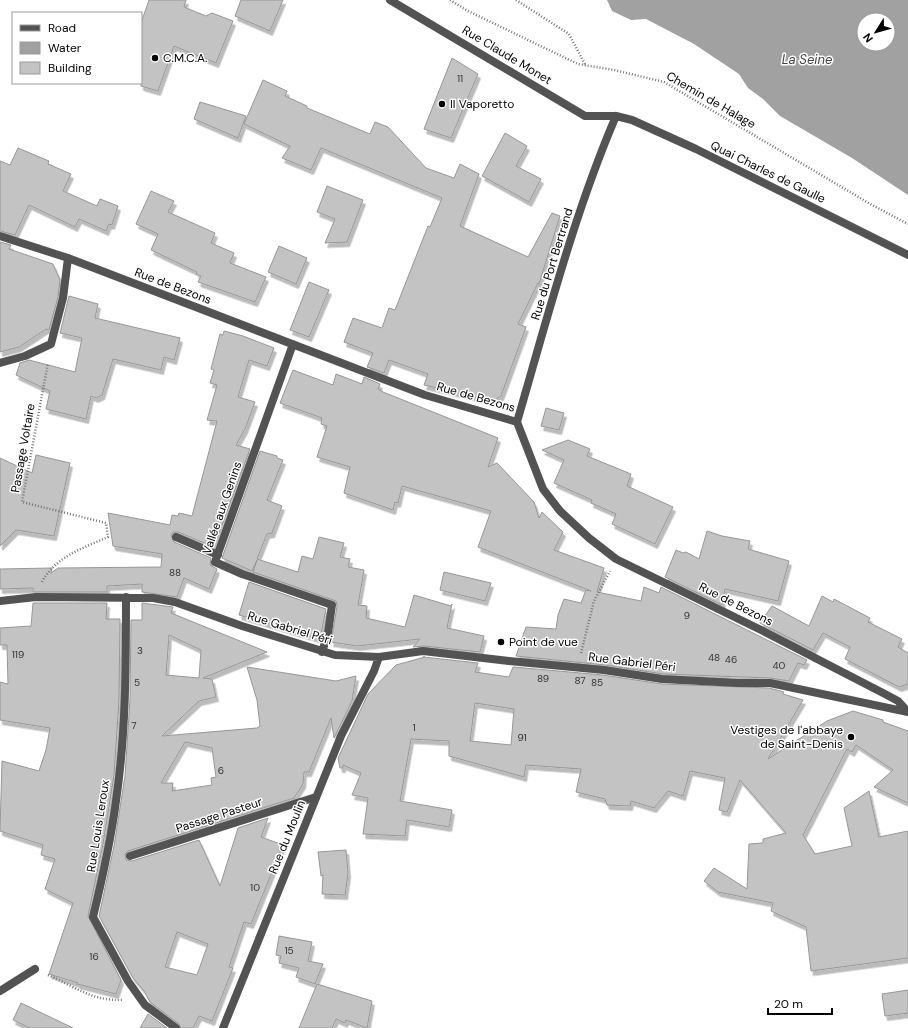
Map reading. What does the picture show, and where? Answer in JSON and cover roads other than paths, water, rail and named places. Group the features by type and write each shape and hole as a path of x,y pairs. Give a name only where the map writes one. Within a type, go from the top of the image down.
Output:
{"street":[{"name":"Rue Claude Monet","path":"390,0 585,116 616,116"},
{"name":"Quai Charles de Gaulle","path":"616,116 632,120 696,149 908,255"},
{"name":"Rue du Port Bertrand","path":"517,422 561,270 601,150 616,116"},
{"name":"Rue de Bezons","path":"0,236 68,258 425,395 517,422 543,489 560,511 589,538 616,559 763,631 801,652 885,694 898,701 908,712"},
{"path":"0,363 25,356 51,344 63,298 68,258"},
{"name":"Vallée aux Genins","path":"293,344 215,562 242,574 332,605 328,633 322,652"},
{"path":"176,537 218,555"},
{"name":"Rue Gabriel Péri","path":"0,601 36,597 153,598 175,602 242,626 335,655 379,657 423,651 578,667 662,679 738,683 770,682 908,712"},
{"name":"Rue Louis Leroux","path":"126,597 125,691 116,801 100,888 93,917 128,981 140,999 145,1005 176,1028"},
{"name":"Rue du Moulin","path":"223,1028 341,736 374,671 379,657"},
{"name":"Passage Pasteur","path":"130,856 316,797"},
{"path":"0,991 35,969"}],"water":[{"name":"La Seine","path":"607,0 908,0 908,195 852,158 780,116 763,99 748,88 739,74 694,44 646,19 631,20 612,11"}],"place":[{"name":"C.M.C.A.","path":"155,58"},
{"name":"Il Vaporetto","path":"442,104"},
{"name":"Point de vue","path":"501,642"},
{"name":"Vestiges de l'abbaye de Saint-Denis","path":"851,737"}]}
